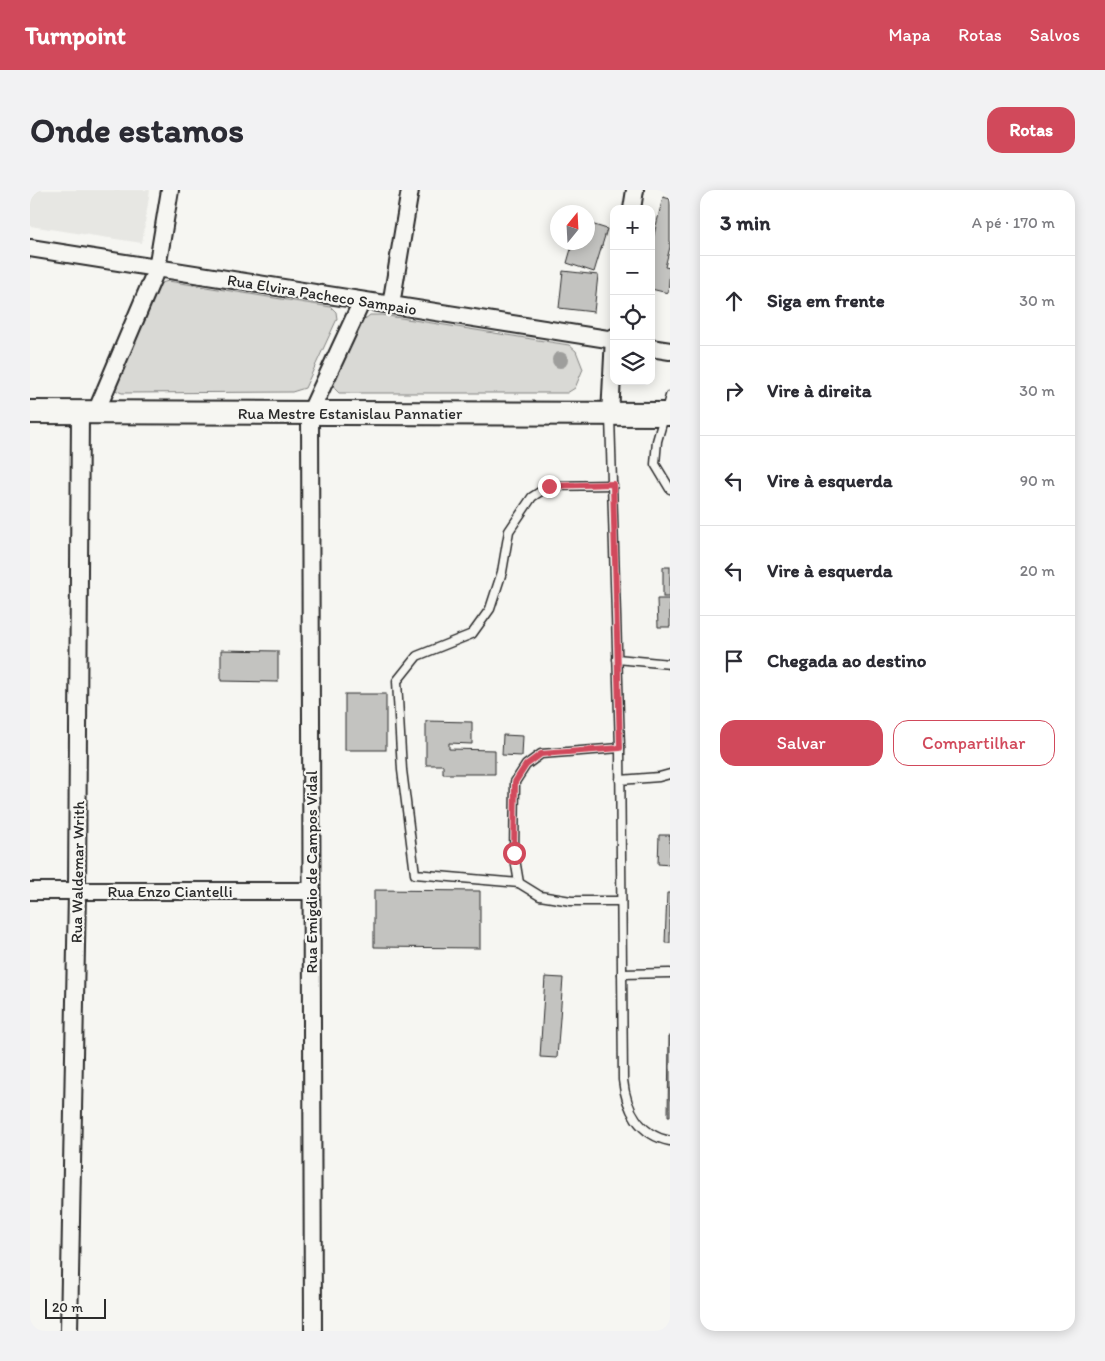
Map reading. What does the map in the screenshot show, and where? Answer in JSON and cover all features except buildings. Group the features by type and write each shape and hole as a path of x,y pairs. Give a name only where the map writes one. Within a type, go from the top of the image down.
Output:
{"street":[{"name":"Rua Waldemar Writh","path":"69,1331 88,412 157,268 170,190"},
{"path":"391,305 410,190"},
{"path":"633,205 635,190"},
{"name":"Rua Elvira Pacheco Sampaio","path":"30,248 610,339"},
{"path":"310,413 362,301"},
{"path":"655,349 670,351"},
{"path":"610,415 612,385"},
{"name":"Rua Mestre Estanislau Pannatier","path":"30,412 610,415 669,408"},
{"name":"Rua Emigdio de Campos Vidal","path":"310,413 313,1331"},
{"name":"Rua Enzo Ciantelli","path":"30,891 311,892"}],"lane":[{"path":"669,408 657,442 655,464 670,489"},
{"path":"610,415 620,748 624,1095 631,1114 642,1128 662,1140 670,1141"},
{"path":"613,484 549,486 532,497 509,531 502,572 490,609 472,634 417,656 397,681 402,770 415,874 519,883 540,896 571,901 621,900"},
{"path":"617,658 670,664"},
{"path":"519,883 514,853 515,782 526,765 541,754 620,748"},
{"path":"620,780 659,777 670,774"},
{"path":"622,974 670,973"}],"shaded area":[{"path":"30,190 150,190 142,243 30,226"},
{"path":"168,281 331,307 336,312 337,319 305,388 292,392 122,393 113,389 155,285"},
{"path":"370,315 382,315 569,345 576,351 583,369 575,388 567,393 339,393 334,388 333,380 360,323"}],"route":[{"path":"514,853 515,782 526,765 541,754 620,748 613,484 549,486"}]}
